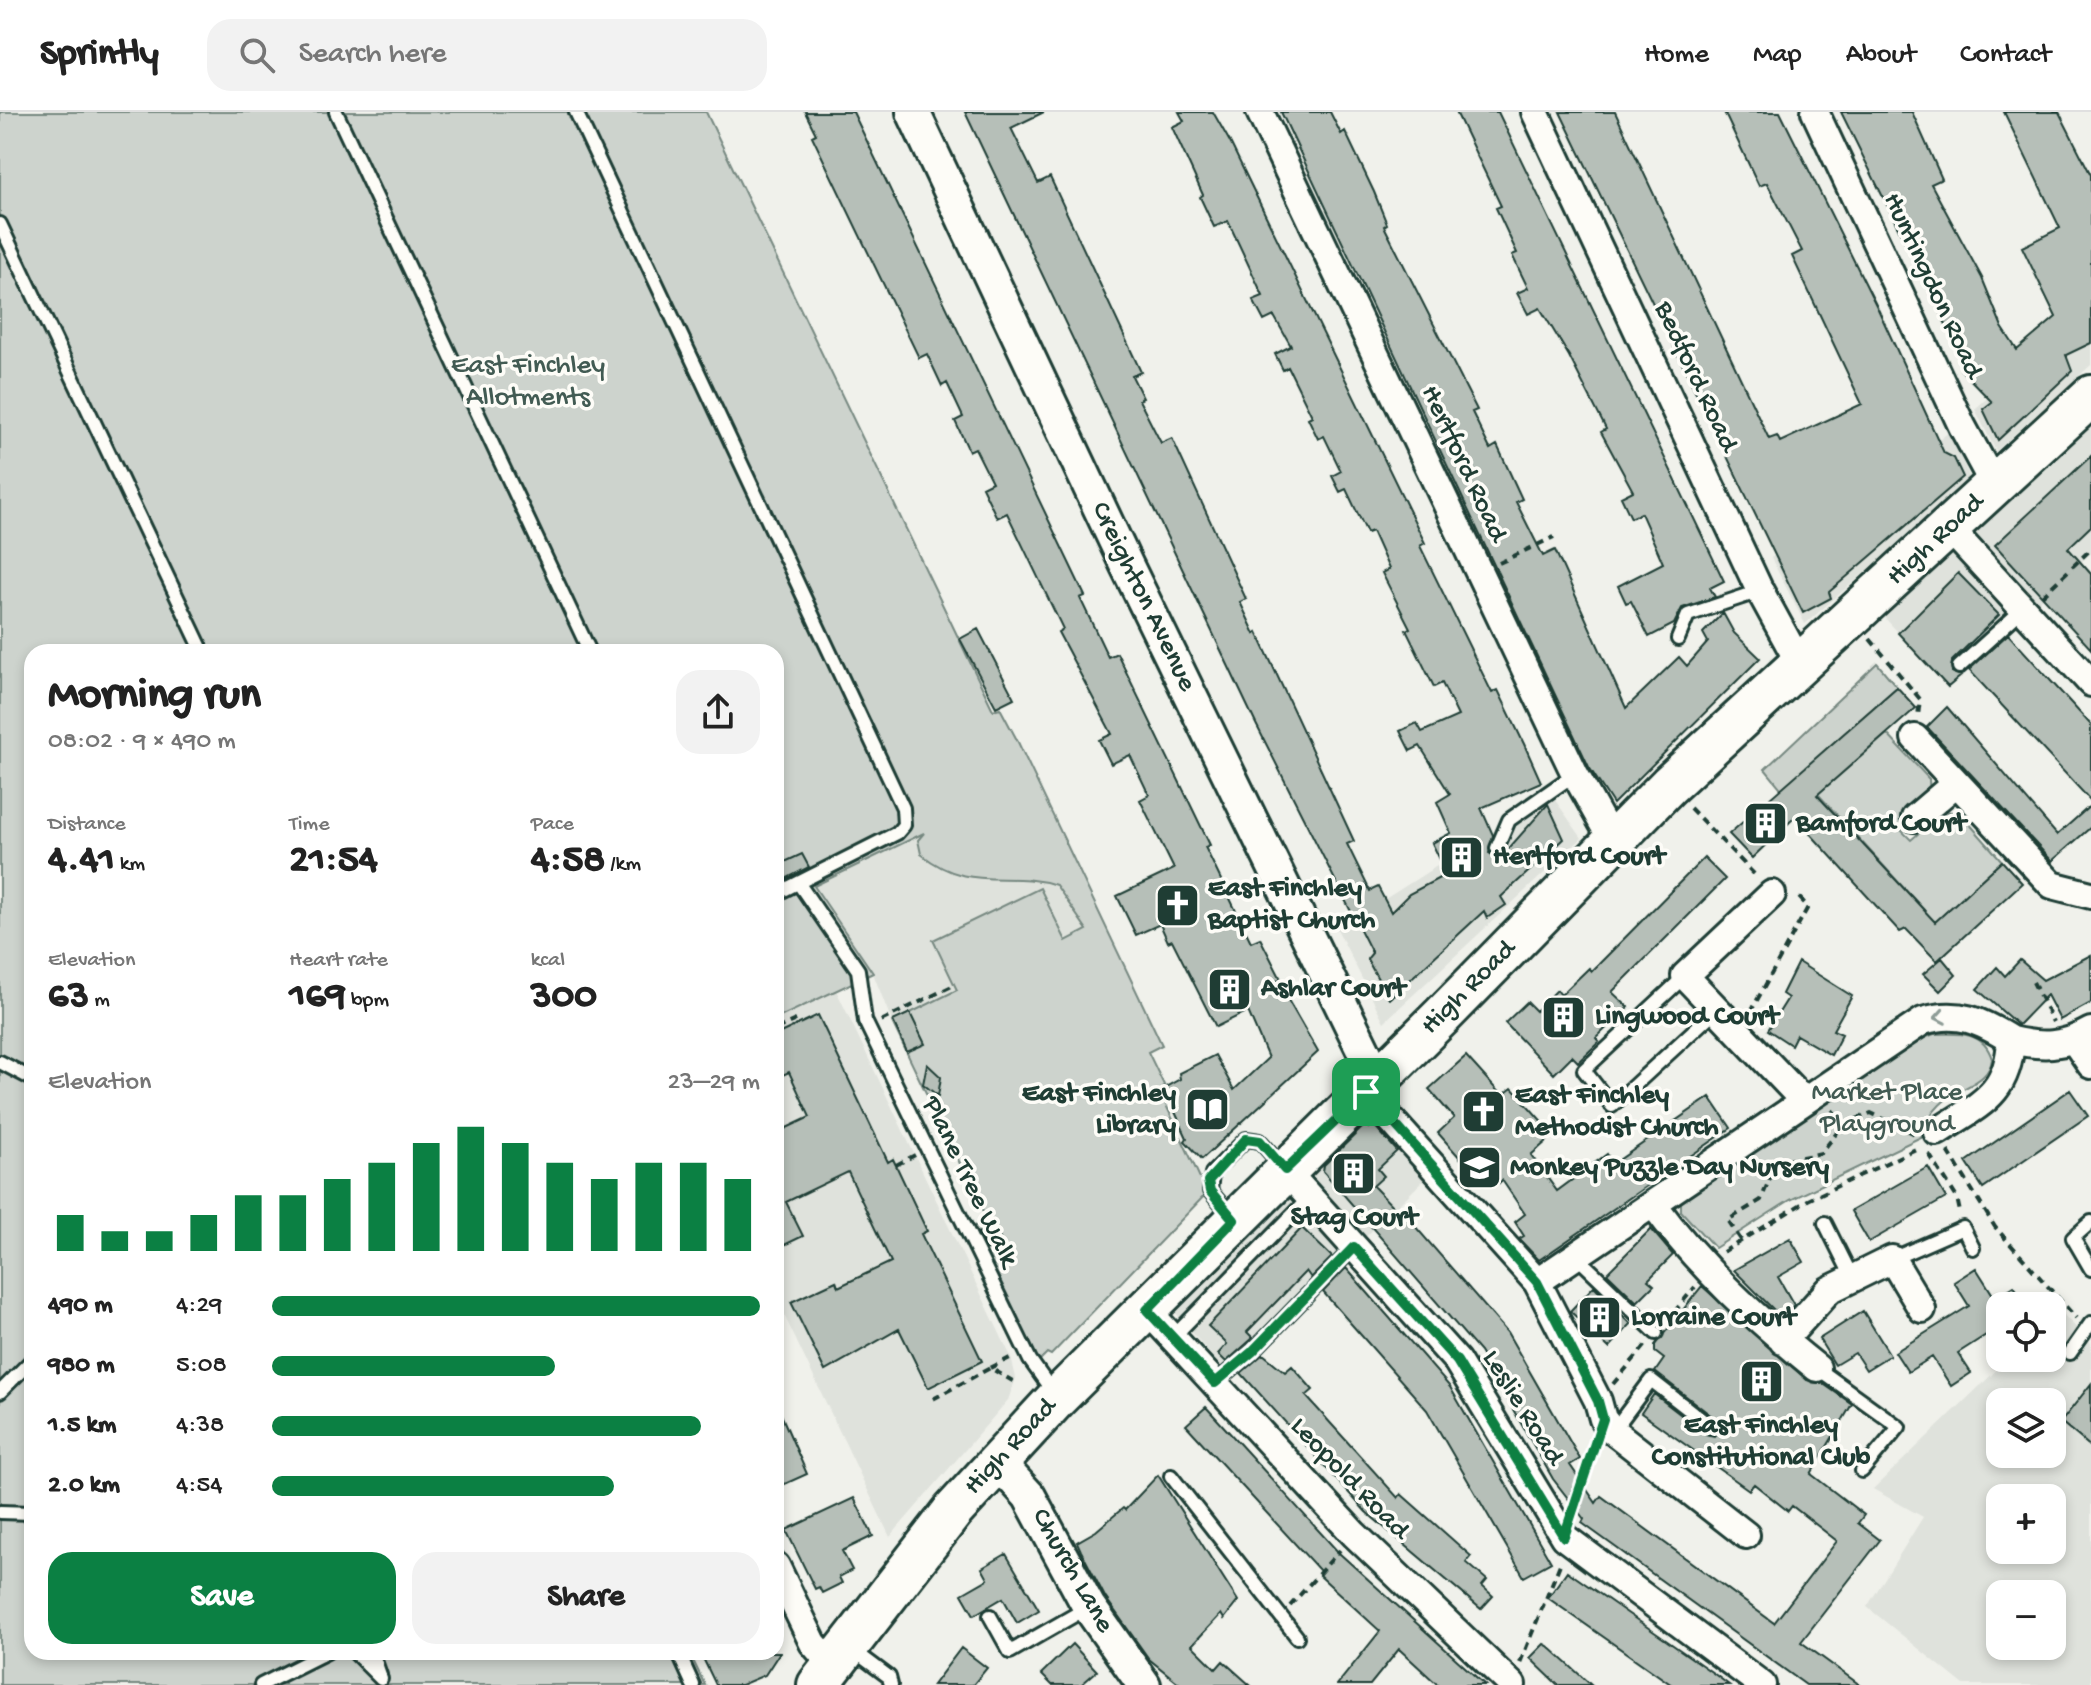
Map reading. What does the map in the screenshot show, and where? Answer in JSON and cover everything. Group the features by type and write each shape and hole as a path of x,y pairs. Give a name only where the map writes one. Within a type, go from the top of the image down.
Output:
{"main road":[{"name":"High Road","path":"833,1665 918,1554 997,1461 1057,1398 1160,1323 1234,1220 1298,1183 1372,1086 1669,785 2091,396"}],"street":[{"name":"Creighton Avenue","path":"913,112 1372,1086"},
{"name":"Hertford Road","path":"1260,112 1575,774 1613,842"},
{"name":"Bedford Road","path":"1535,112 1760,591 1801,666"},
{"name":"Huntingdon Road","path":"1815,112 1962,426 1994,485"},
{"path":"1949,528 2091,683"},
{"path":"1915,738 2052,885 2091,895"},
{"path":"1915,818 1956,783"},
{"path":"1772,894 1685,976 1815,1102"},
{"path":"1537,1282 1815,1102 1923,1021 1941,1015 1973,1020 2011,1040 2044,1046 2077,1038 2091,1065"},
{"path":"1930,1134 2001,1087 2010,1063 2011,1040"},
{"path":"1372,1086 1537,1282 1608,1425 1746,1535"},
{"name":"Leslie Road","path":"1298,1183 1457,1361 1567,1539 1762,1685"},
{"path":"1654,1205 1709,1270 1783,1341 1817,1368"},
{"path":"1783,1341 1829,1290 1892,1259 1922,1309"},
{"name":"Leopold Road","path":"1160,1323 1354,1534 1512,1685"},
{"name":"Church Lane","path":"997,1461 1029,1496 1089,1607 1144,1685"},
{"path":"784,1583 813,1643 833,1665"}],"lane":[{"path":"336,112 586,644"},
{"path":"576,112 903,808 904,825 897,833 784,891"},
{"path":"0,224 199,644"},
{"path":"1678,639 1688,615 1760,591"},
{"path":"1959,667 2024,610"},
{"path":"1497,848 1509,820 1575,774"},
{"name":"Plane Tree Walk","path":"799,884 862,978 865,1021 1025,1350 1057,1398"},
{"path":"1685,976 1584,1070 1612,1106 1717,1009"},
{"path":"0,1062 24,1075"},
{"name":"High Road","path":"1160,1323 1298,1183"},
{"path":"2091,1222 2073,1238 2091,1269"},
{"path":"1825,1223 1852,1277"},
{"path":"1892,1259 1963,1228 1973,1248"},
{"path":"1215,1383 1252,1352 1354,1247"},
{"path":"1576,1256 1656,1333"},
{"path":"2070,1353 2089,1327"},
{"path":"0,1392 24,1368"},
{"path":"1817,1368 1899,1427 1862,1471"},
{"path":"1608,1425 1651,1380 1711,1427"},
{"path":"1171,1476 1297,1637"},
{"path":"0,1512 24,1513"},
{"path":"990,1616 1010,1652 1089,1607"},
{"path":"261,1685 311,1660"},
{"path":"362,1660 383,1682"},
{"path":"375,1660 383,1682"},
{"path":"682,1660 693,1685"},
{"path":"833,1665 889,1677 891,1685"}],"path":[{"path":"1496,564 1554,537"},
{"path":"2024,610 2091,549"},
{"path":"1851,620 1880,649 1896,674 1920,699 1915,738"},
{"path":"2033,982 2077,1038"},
{"path":"889,1017 954,985"},
{"path":"784,1025 800,1018"},
{"path":"1815,1102 1844,1124"},
{"path":"1741,1240 1728,1220 1761,1200 1777,1166 1790,1159 1821,1153 1844,1124 1871,1113 1906,1132 1930,1134 1995,1227 2089,1327"},
{"path":"1709,1270 1716,1257 1808,1200 1924,1145 1957,1198 1963,1228"},
{"path":"933,1399 1025,1350"},
{"path":"990,1368 1016,1383"},
{"path":"1512,1685 1608,1425"},
{"path":"1280,1616 1354,1534"}],"shaded area":[{"path":"2091,305 2091,365 1996,451 1975,409"},
{"path":"2091,420 2091,553 1948,687 1885,618 1941,556"},
{"path":"1949,432 1971,480 1805,624 1771,558 1848,502 1892,477"},
{"path":"1037,782 1162,1045 1148,1052 1164,1085 1051,1355 1047,1353 1038,1362 987,1220 892,1022 873,973 813,886"},
{"path":"1550,793 1582,838 1384,1022 1334,923 1385,899 1437,866 1453,891 1492,847 1504,814"},
{"path":"836,990 1011,1357 1016,1378 1008,1400 890,1537 784,1315 784,1015"},
{"path":"1370,1110 1427,1177 1226,1373 1170,1306"},
{"path":"2066,1317 2091,1343 2091,1685 1964,1685 1867,1607 1923,1517 1873,1489 1994,1372 2066,1372"}],"green space":[{"name":"East Finchley Allotments","path":"0,112 706,112 993,710 1000,708 1017,740 1162,1045 1148,1052 1164,1085 1160,1092 1207,1193 1051,1355 1047,1353 1038,1362 971,1228 987,1220 892,1022 957,990 933,940 1040,888 1066,941 1087,930 1056,885 956,873 921,854 918,840 924,833 814,886 873,973 784,1015 784,644 24,644 24,1660 693,1660 705,1685 0,1685"},
{"path":"1877,663 1897,687 1799,774 1789,798 1765,769"},
{"path":"1887,734 1929,779 1930,797 1901,830 1911,840 1944,811 1960,813 2002,861 1927,930 1924,910 1818,794"},
{"name":"Market Place Playground","path":"1934,1034 1961,1034 1977,1039 1992,1059 1981,1078 1938,1107 1929,1119 1923,1136 1790,1200 1715,1248 1681,1211 1681,1199 1910,1044"}],"building":[{"path":"805,112 853,112 1085,596 1080,598 1108,657 1117,653 1210,845 1205,847 1251,942 1260,938 1281,979 1277,981 1318,1052 1202,1159 1185,1141 1187,1138 1164,1088 1180,1079 1179,1073 1215,1055 1234,1090 1268,1058 1248,1011 1216,1027 1172,940 1168,942 1160,924 1136,935 1117,896 1174,869 1140,800 1149,795 1130,755 1111,764 1099,740 1112,734 1058,632 1063,629 1007,513 997,518 982,487 992,482 975,448 969,451 955,421 963,417 947,383 942,386 927,354 919,358 812,136 816,134"},
{"path":"965,112 1044,112 1011,128 1038,183 1050,177 1141,372 1132,376 1143,398 1139,400 1161,443 1172,438 1246,599 1240,602 1255,634 1257,632 1354,841 1347,844 1370,891 1378,887 1391,912 1409,894 1447,874 1432,843 1451,833 1437,802 1450,794 1420,746 1410,751 1400,731 1417,723 1422,732 1458,716 1442,683 1434,687 1406,630 1410,628 1382,573 1389,569 1372,531 1367,533 1346,489 1340,492 1332,476 1341,471 1324,436 1318,439 1308,418 1312,416 1288,367 1283,370 1275,354 1291,346 1274,316 1264,321 1253,300 1263,296 1228,221 1214,227 1200,197 1203,195 1172,127 1184,121 1179,112 1213,112 1230,142 1425,543 1420,546 1492,693 1498,690 1524,744 1541,782 1481,808 1493,835 1489,853 1503,855 1548,804 1564,839 1501,897 1506,905 1487,918 1484,911 1389,999 1367,959 1372,953 1256,724"},
{"path":"1281,112 1330,112 1341,134 1345,131 1374,192 1387,224 1384,226 1477,410 1472,412 1490,449 1497,445 1522,499 1516,502 1543,556 1555,550 1626,708 1679,657 1687,666 1708,642 1703,633 1723,613 1734,633 1760,658 1613,804 1589,767"},
{"path":"1456,112 1498,112 1724,581 1710,588 1715,597 1682,608 1674,624 1649,637 1631,601 1626,603 1618,586 1663,563 1641,513 1631,518 1621,497 1633,491 1601,432 1606,429 1569,356 1540,308 1528,314 1517,293 1528,288 1512,255 1517,253 1496,208 1501,206"},
{"path":"1560,112 1615,112 1769,439 1777,436 1780,442 1862,404 1792,256 1802,251 1767,183 1759,186 1724,112 1780,112 1878,309 1944,453 1954,458 1963,477 1829,592 1831,598 1803,613"},
{"path":"1841,112 1912,112 1942,179 1931,184 1982,278 2002,327 2017,350 2056,317 2022,247 2060,228 2004,112 2059,112 2091,175 2091,343 2066,355 2072,371 1998,440 1983,409 1992,402 1961,370 1967,367"},
{"path":"2091,456 2091,526 2068,548 2091,574 2091,649 1995,545"},
{"path":"1958,573 1999,615 1952,661 1952,672 1961,676 1948,687 1898,633"},
{"path":"978,629 1014,698 996,707 960,639"},
{"path":"2008,634 2091,725 2091,801 1969,670"},
{"path":"1897,687 1916,708 1817,795 1935,922 2002,861 2022,883 1937,961 1906,929 1900,932 1795,817 1752,858 1729,834"},
{"path":"1947,707 2057,835 2091,805 2091,827 2052,861 1927,727"},
{"path":"802,854 809,867 784,880 784,862"},
{"path":"1704,858 1725,879 1612,992 1628,1007 1596,1038 1599,1042 1578,1062 1572,1056 1554,1074 1505,1023 1527,1002 1536,1011 1557,990 1561,995 1589,968 1592,971"},
{"path":"2091,955 2091,1003 2060,1020 2047,995 2018,1025 1977,989 1997,967 2005,976 2020,960 2043,980"},
{"path":"1942,958 1956,975 1940,991 1923,974"},
{"path":"1798,962 1852,996 1833,1030 1842,1034 1831,1055 1796,1035 1791,1045 1768,1030 1788,998 1782,994"},
{"path":"910,1013 925,1044 907,1052 893,1021"},
{"path":"818,1015 888,1162 893,1159 927,1231 921,1234 982,1361 928,1388 899,1329 825,1371 791,1302 836,1281 838,1287 891,1262 848,1172 786,1202 803,1236 784,1245 784,1129 810,1117 789,1072 784,1074 784,1031"},
{"path":"1466,1056 1502,1096 1512,1088 1554,1135 1531,1155 1557,1191 1607,1154 1613,1164 1710,1097 1731,1128 1539,1260 1519,1239 1524,1236 1515,1222 1525,1214 1502,1180 1499,1183 1493,1177 1484,1185 1438,1133 1454,1118 1429,1089"},
{"path":"927,1064 941,1077 938,1096 923,1084"},
{"path":"2070,1090 2088,1116 1983,1188 1966,1162"},
{"path":"1366,1124 1369,1128 1373,1124 1397,1151 1378,1169 1384,1176 1373,1186 1398,1212 1401,1210 1507,1332 1580,1459 1570,1465 1596,1503 1601,1496 1774,1623 1837,1541 1792,1506 1788,1511 1754,1484 1749,1490 1641,1413 1654,1394 1706,1434 1714,1436 1720,1429 1717,1420 1655,1372 1664,1359 1655,1352 1655,1345 1702,1286 1807,1380 1822,1383 1852,1404 1811,1474 1864,1515 1858,1523 1880,1540 1801,1642 1860,1685 1806,1685 1582,1523 1584,1519 1553,1479 1480,1352 1323,1171 1324,1165"},
{"path":"1928,1167 1946,1198 1869,1242 1851,1211"},
{"path":"993,1225 1002,1243 987,1250 978,1233"},
{"path":"1302,1228 1332,1257 1311,1278 1306,1271 1247,1332 1253,1338 1226,1362 1218,1354 1227,1344 1208,1326"},
{"path":"1651,1229 1673,1255 1648,1280 1654,1285 1637,1302 1607,1273"},
{"path":"1790,1238 1804,1262 1778,1277 1794,1305 1780,1316 1734,1270"},
{"path":"1346,1268 1450,1387 1551,1562 1524,1577 1427,1410 1323,1292"},
{"path":"1976,1268 1991,1292 1986,1292 1986,1335 1958,1353 1971,1373 1951,1386 1932,1357 1908,1372 1895,1352 1969,1306 1954,1282"},
{"name":"Lorraine Court","path":"1594,1286 1631,1324 1609,1348 1570,1311"},
{"path":"2014,1286 2018,1292 2004,1292"},
{"path":"1863,1311 1890,1355 1866,1370 1855,1353 1835,1365 1819,1339"},
{"path":"1263,1354 1285,1372 1292,1366 1313,1390 1306,1396 1398,1498 1401,1494 1471,1556 1466,1562 1487,1580 1482,1586 1493,1596 1481,1609 1366,1512 1241,1373"},
{"path":"2091,1384 2091,1447 2066,1426 2066,1416"},
{"path":"1206,1407 1339,1553 1485,1685 1438,1685 1399,1649 1370,1685 1337,1685 1380,1631 1319,1575 1321,1572 1186,1425"},
{"path":"784,1421 807,1474 784,1484"},
{"path":"1158,1475 1238,1601 1224,1619 1221,1614 1192,1645 1216,1669 1223,1661 1250,1685 1181,1685 1149,1659 1105,1597 1077,1542 1096,1531 1123,1508 1125,1510"},
{"path":"854,1498 873,1536 842,1551 852,1570 839,1577 842,1583 822,1593 819,1587 815,1589 786,1530"},
{"path":"1006,1554 1039,1610 1017,1623 1003,1598 974,1615 962,1594 988,1579 982,1568"},
{"path":"1567,1571 1729,1685 1672,1685 1548,1598"},
{"path":"1072,1644 1097,1671 1081,1685 1052,1685 1041,1674"},
{"path":"1544,1644 1591,1685 1558,1685 1530,1658"},
{"path":"961,1648 987,1668 973,1685 933,1685"},
{"path":"704,1660 775,1660 765,1675 741,1685 716,1685"}],"place":[{"name":"Bamford Court","path":"1765,824"},
{"name":"Hertford Court","path":"1462,857"},
{"name":"East Finchley Baptist Church","path":"1177,905"},
{"name":"Ashlar Court","path":"1230,989"},
{"name":"Lingwood Court","path":"1564,1017"},
{"name":"East Finchley Library","path":"1207,1110"},
{"name":"East Finchley Methodist Church","path":"1484,1112"},
{"name":"Monkey Puzzle Day Nursery","path":"1479,1168"},
{"name":"Stag Court","path":"1354,1173"},
{"name":"Lorraine Court","path":"1600,1318"},
{"name":"East Finchley Constitutional Club","path":"1761,1382"}],"route":[{"path":"1366,1092 1537,1282 1598,1401 1603,1419 1564,1537 1457,1361 1354,1247 1252,1352 1215,1383 1147,1310 1234,1220 1210,1191 1208,1181 1212,1173 1246,1139 1260,1141 1285,1170 1366,1092"}]}
